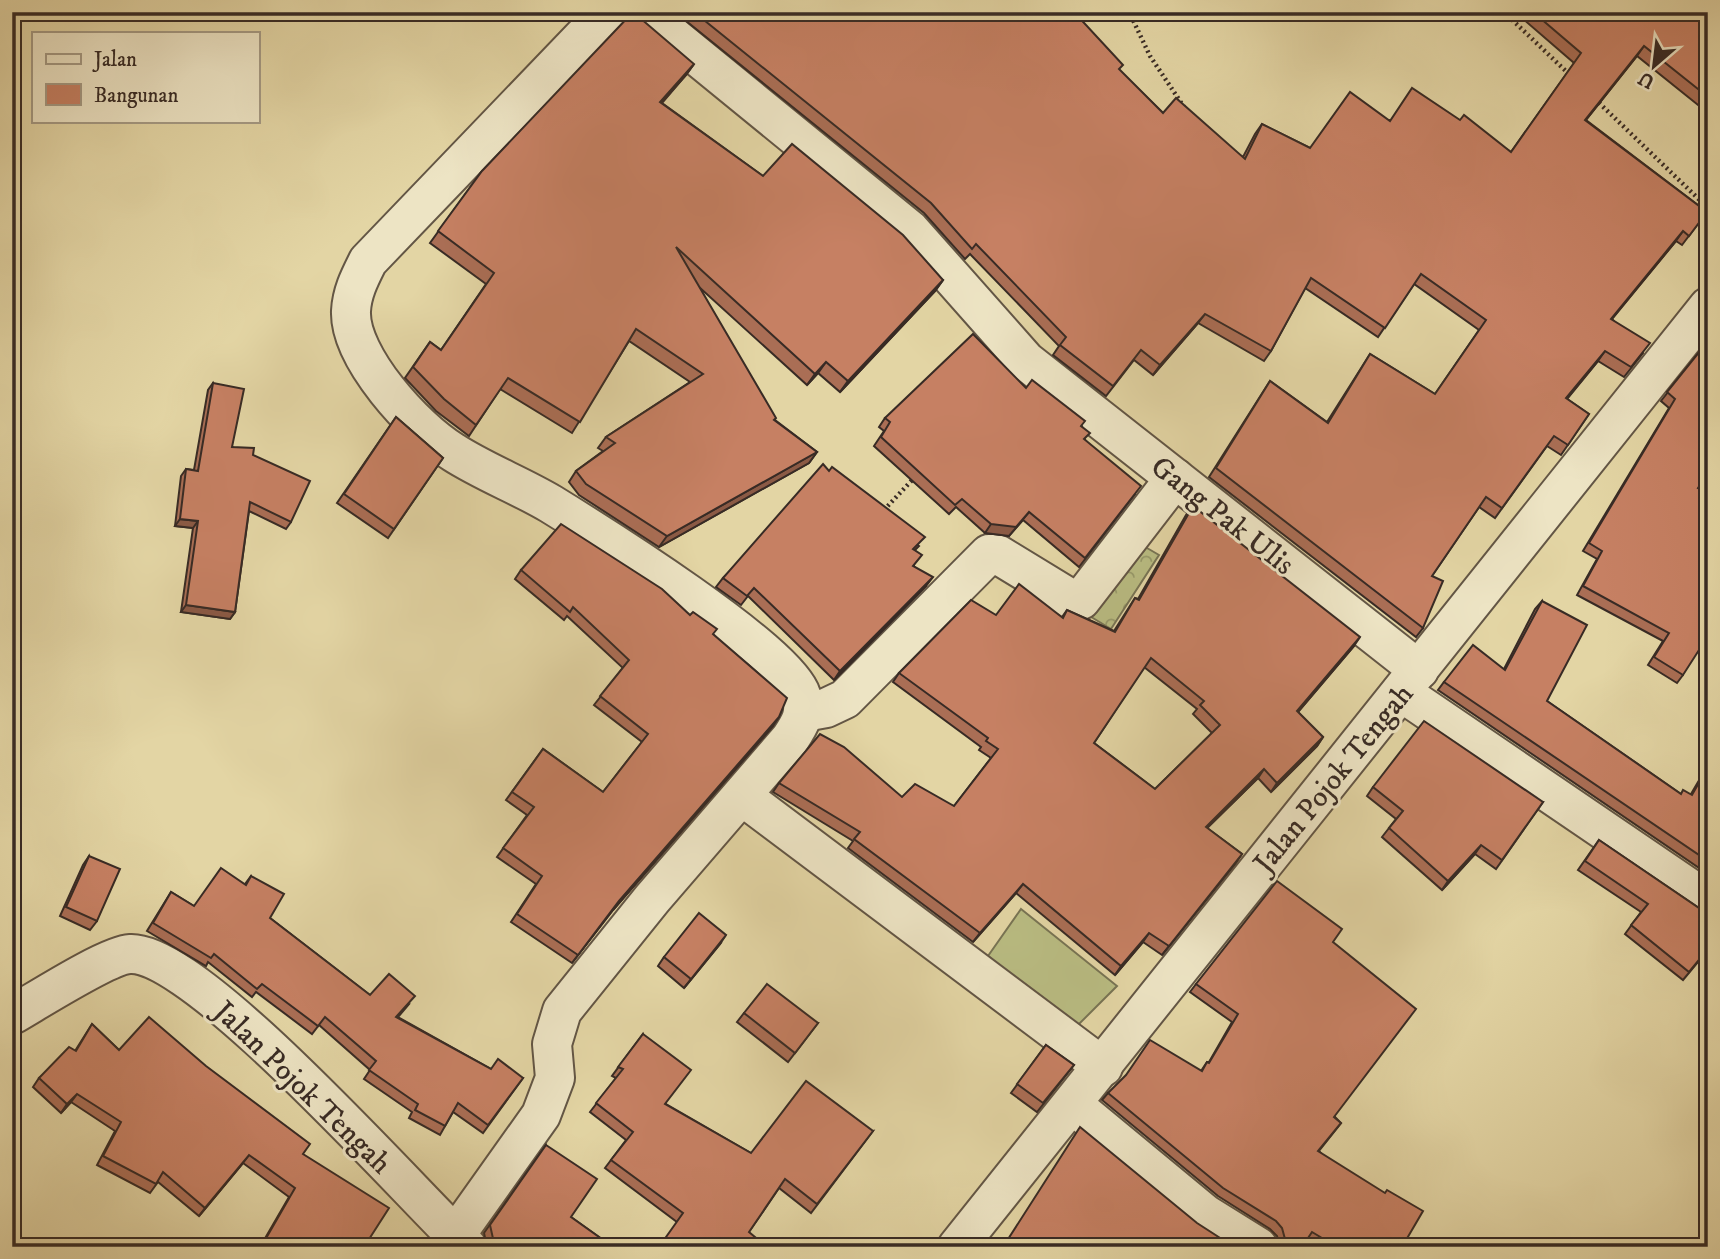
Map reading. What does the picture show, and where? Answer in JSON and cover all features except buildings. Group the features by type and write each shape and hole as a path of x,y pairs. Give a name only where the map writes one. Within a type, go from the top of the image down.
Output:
{"street":[{"path":"461,1241 541,1115 555,1078 552,1044 562,1011 652,899 790,739 804,712 801,693 791,678 730,623 553,505 454,453 428,436 402,411 355,336 351,311 356,285 368,261 607,12"},
{"name":"Gang Pak Ulis","path":"643,12 910,230 1026,361 1175,478 1410,681 1708,901"},
{"name":"Jalan Pojok Tengah","path":"957,1247 1708,307"},
{"path":"804,712 826,708 845,699 989,554 997,554 1074,601 1081,600 1175,478"},
{"path":"743,796 1103,1067"},
{"name":"Jalan Pojok Tengah","path":"12,1015 93,969 129,954 154,959 196,986 255,1033 461,1241"},
{"path":"1072,1104 1205,1213 1258,1247"}],"path":[{"path":"1504,12 1572,78"},
{"path":"1591,96 1708,208"}],"green space":[{"path":"1135,541 1159,555 1111,629 1083,612"},
{"path":"1021,909 1117,986 1075,1028 988,956"}]}
